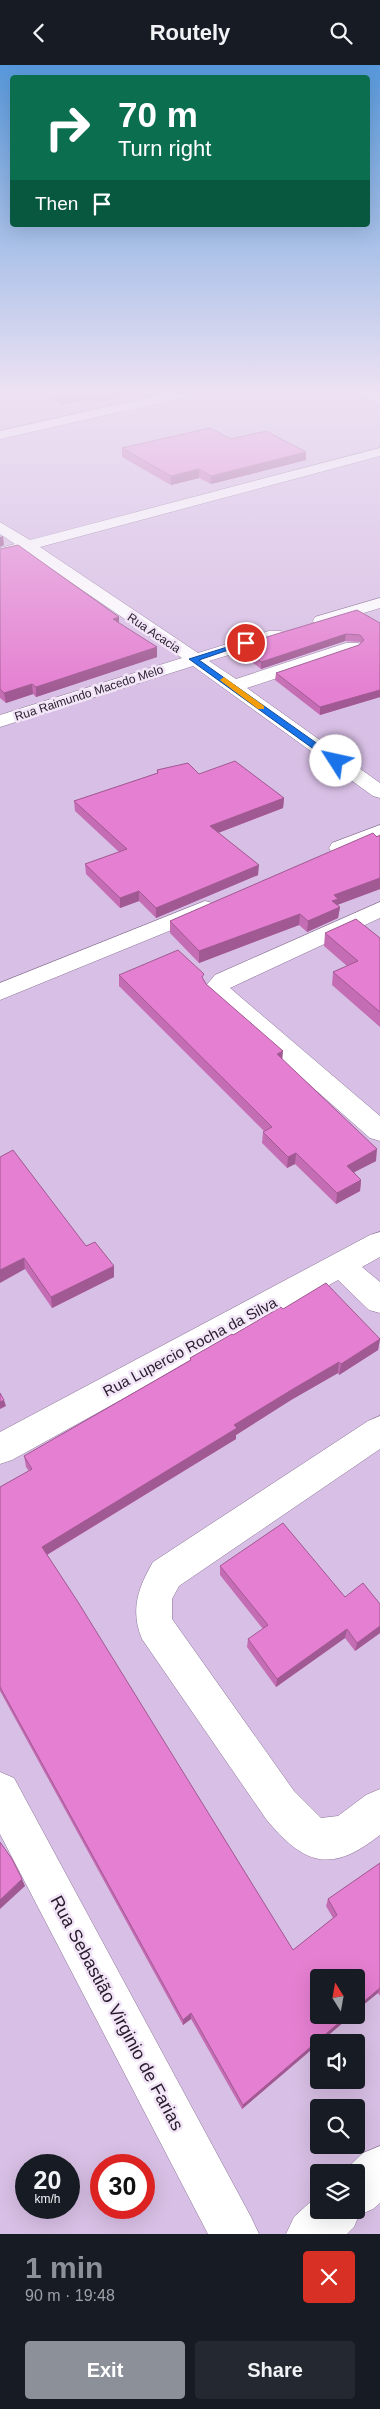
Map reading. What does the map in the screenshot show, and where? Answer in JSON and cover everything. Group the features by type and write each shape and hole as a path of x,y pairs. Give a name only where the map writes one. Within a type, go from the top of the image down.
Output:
{"street":[{"path":"0,553 231,491"},
{"name":"Rua Acacia","path":"0,527 234,686 278,720 380,792"},
{"name":"Rua Raimundo Macedo Melo","path":"0,721 193,659 380,603"},
{"path":"234,686 352,647"},
{"path":"316,859 380,831"},
{"path":"0,992 125,943 225,899"},
{"path":"380,909 224,980 216,988 380,1131"},
{"name":"Rua Lupercio Rocha da Silva","path":"0,1449 380,1243"},
{"path":"342,1265 380,1301"},
{"path":"380,1431 166,1573 154,1595 151,1609 155,1626 280,1805 298,1827 315,1839 346,1836 380,1809"},
{"name":"Rua Sebastião Virginio de Farias","path":"0,1792 234,2234"},
{"path":"365,2184 380,2170"},
{"path":"310,2234 326,2219"}],"building":[{"path":"18,545 119,617 113,619 157,647 36,687 32,684 4,693 0,689 0,549"},
{"path":"357,610 380,623 380,690 320,707 276,673 359,645 364,640 360,635 346,634 261,662 240,645"},
{"path":"235,761 284,798 210,826 259,865 156,908 139,891 120,898 85,864 127,849 74,801 158,773 157,770 188,763 199,774"},
{"path":"373,833 377,837 380,835 380,878 334,895 338,899 332,901 340,907 308,921 300,914 199,951 170,921"},
{"path":"356,919 380,938 380,1012 333,972 358,961 325,933"},
{"path":"178,950 204,974 202,977 206,984 283,1051 277,1054 377,1149 347,1166 361,1180 337,1193 296,1153 288,1157 263,1132 272,1127 119,975"},
{"path":"13,1150 86,1246 95,1242 114,1266 51,1297 24,1258 0,1270 0,1157"},
{"path":"326,1283 380,1339 341,1364 339,1362 234,1425 237,1428 42,1547 293,1950 337,1915 328,1899 380,1863 380,1988 365,2000 365,1969 310,1969 310,2024 338,2024 326,2034 310,2034 310,2048 243,2105 191,2013 183,2020 0,1687 0,1487 32,1469 24,1456 191,1360 190,1358 232,1334 281,1307 283,1309"},
{"path":"0,1393 4,1400 0,1402"},
{"path":"283,1523 345,1597 363,1583 380,1604 380,1626 357,1643 347,1629 277,1679 248,1639 268,1625 220,1566"},
{"path":"0,1842 12,1859 22,1879 0,1900"}],"slow traffic":[{"path":"224,680 261,707"}],"route":[{"path":"246,643 193,659 234,686 336,761"}]}
